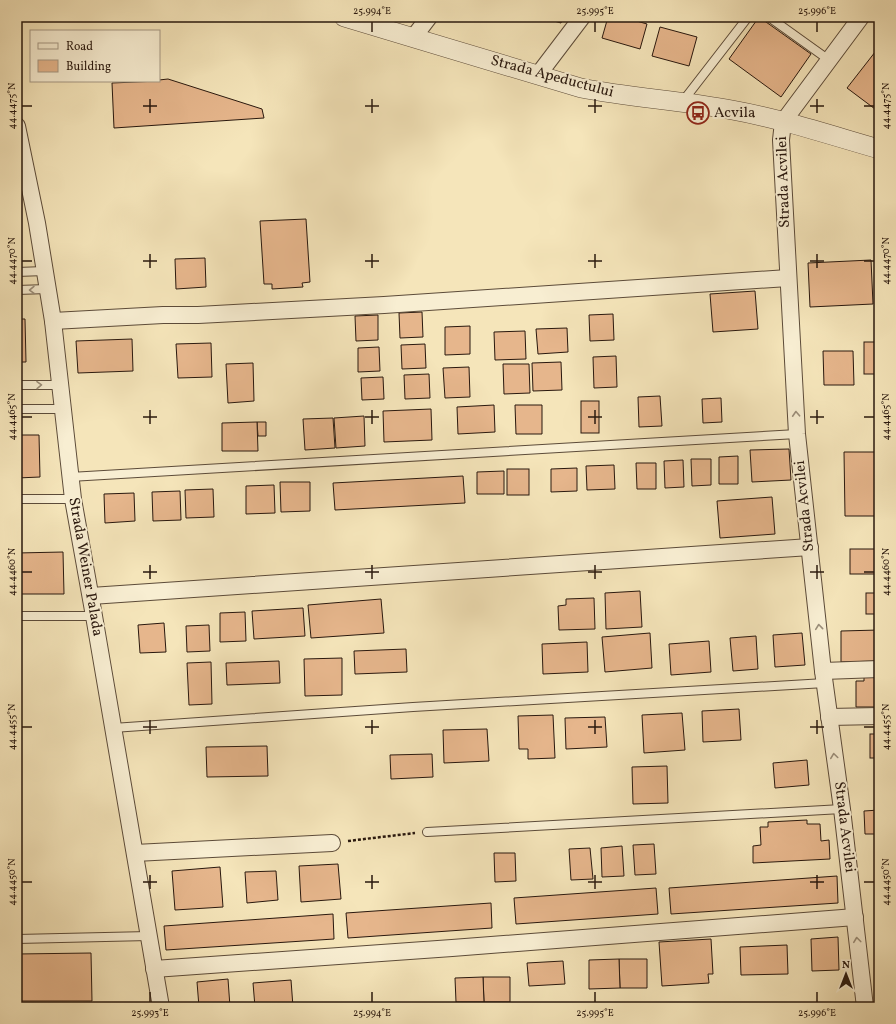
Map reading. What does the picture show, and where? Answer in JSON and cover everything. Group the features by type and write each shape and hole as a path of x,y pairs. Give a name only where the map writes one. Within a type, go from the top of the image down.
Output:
{"street":[{"name":"Strada Apeductului","path":"344,17 581,88 609,94 683,102 737,111 783,122 879,149"},
{"path":"413,38 429,17"},
{"path":"538,75 582,17"},
{"path":"783,122 861,17"},
{"name":"Strada Acvilei","path":"783,122 781,140 798,434 824,677 842,809 865,1007"},
{"name":"Strada Weiner Palada","path":"17,126 45,271 53,321 73,499 161,1007"},
{"path":"53,321 384,306 788,278"},
{"path":"91,596 810,547"},
{"path":"824,677 879,670"},
{"path":"829,717 879,716"},
{"path":"135,853 332,843"},
{"path":"154,969 855,917"}],"lane":[{"path":"683,102 748,17"},
{"path":"769,17 829,60"},
{"path":"17,272 45,271"},
{"path":"17,290 48,289"},
{"path":"17,385 61,385"},
{"path":"17,409 63,409"},
{"path":"70,476 798,434"},
{"path":"17,499 73,499"},
{"path":"17,616 94,616"},
{"path":"113,728 824,677"},
{"path":"427,832 842,809"},
{"path":"17,938 149,936"}],"path":[{"path":"332,843 427,832"}],"building":[{"path":"540,17 563,17 561,23"},
{"path":"608,17 623,17 647,24 640,49 602,38"},
{"path":"759,17 811,54 781,97 729,59"},
{"path":"660,27 697,37 689,66 652,56"},
{"path":"879,47 879,112 847,88"},
{"path":"168,79 262,109 264,118 114,128 112,83 160,82 160,80"},
{"path":"306,219 310,282 302,283 303,287 272,289 272,284 264,284 260,221"},
{"path":"205,258 206,287 176,289 175,259"},
{"path":"871,260 873,304 810,307 808,263"},
{"path":"755,291 758,329 713,332 710,294"},
{"path":"422,312 423,337 400,338 399,313"},
{"path":"613,314 614,340 590,341 589,315"},
{"path":"378,315 378,340 356,341 355,316"},
{"path":"17,319 25,319 26,362 17,362"},
{"path":"470,326 470,354 445,355 445,327"},
{"path":"567,328 568,352 538,354 536,329"},
{"path":"525,331 526,359 495,360 494,332"},
{"path":"132,339 133,371 78,373 76,341"},
{"path":"864,342 879,342 879,374 864,374"},
{"path":"211,343 212,377 178,378 176,344"},
{"path":"425,344 426,368 402,369 401,345"},
{"path":"379,347 380,371 358,372 358,348"},
{"path":"823,351 853,351 854,385 824,385"},
{"path":"616,356 617,387 594,388 593,357"},
{"path":"561,362 562,390 533,391 532,363"},
{"path":"253,363 254,401 228,403 226,364"},
{"path":"503,364 529,364 530,393 504,394"},
{"path":"469,367 470,397 445,398 443,368"},
{"path":"429,374 430,398 405,399 404,375"},
{"path":"383,377 384,399 362,400 361,378"},
{"path":"660,396 662,426 639,427 638,397"},
{"path":"721,398 722,422 703,423 702,399"},
{"path":"581,401 599,401 599,433 581,433"},
{"path":"494,405 495,432 458,434 457,407"},
{"path":"515,405 542,405 542,434 516,434"},
{"path":"431,409 432,440 384,442 383,411"},
{"path":"364,416 365,446 336,448 334,418"},
{"path":"333,418 335,448 305,450 303,419"},
{"path":"257,422 266,422 266,436 258,436"},
{"path":"257,422 258,451 222,451 222,423"},
{"path":"17,435 39,435 40,477 17,478"},
{"path":"789,449 791,480 752,482 750,450"},
{"path":"844,452 879,452 879,516 845,516"},
{"path":"738,456 738,484 719,484 719,457"},
{"path":"691,459 711,459 711,485 692,486"},
{"path":"683,460 684,487 665,488 664,461"},
{"path":"636,463 656,463 656,489 637,489"},
{"path":"614,465 615,489 587,490 586,466"},
{"path":"577,468 577,491 551,492 551,469"},
{"path":"507,469 529,469 529,495 507,495"},
{"path":"504,471 504,494 477,494 477,472"},
{"path":"463,476 465,503 335,510 333,483"},
{"path":"280,482 310,482 310,511 281,512"},
{"path":"274,485 275,513 246,514 246,486"},
{"path":"213,489 214,517 186,518 185,490"},
{"path":"180,491 181,520 153,521 152,492"},
{"path":"134,493 135,521 105,523 104,494"},
{"path":"772,497 775,534 720,538 717,501"},
{"path":"850,549 879,549 879,574 850,574"},
{"path":"63,552 64,594 17,594 17,553"},
{"path":"640,591 642,627 606,629 605,593"},
{"path":"866,593 879,593 879,614 866,614"},
{"path":"594,598 595,629 559,630 558,606 566,605 566,599"},
{"path":"381,599 384,633 311,638 308,605"},
{"path":"303,608 305,636 254,639 252,611"},
{"path":"245,612 246,641 220,642 220,613"},
{"path":"164,623 166,652 140,653 138,625"},
{"path":"209,625 210,651 187,652 186,626"},
{"path":"879,630 879,661 841,662 841,631"},
{"path":"650,633 652,668 605,672 602,637"},
{"path":"802,633 805,665 775,667 773,635"},
{"path":"756,636 758,669 733,671 730,638"},
{"path":"709,641 711,672 671,675 669,644"},
{"path":"587,642 588,672 543,674 542,644"},
{"path":"406,649 407,672 355,674 354,651"},
{"path":"342,658 342,695 305,696 304,659"},
{"path":"279,661 280,683 227,685 226,663"},
{"path":"211,662 212,704 189,705 187,663"},
{"path":"864,677 879,677 879,707 856,707 856,681 864,681"},
{"path":"739,709 741,740 703,742 702,711"},
{"path":"682,713 685,750 644,753 642,715"},
{"path":"553,715 555,758 528,759 528,749 519,749 518,716"},
{"path":"605,717 607,747 566,749 565,718"},
{"path":"487,729 489,761 444,763 443,730"},
{"path":"870,734 879,734 879,758 870,758"},
{"path":"267,746 268,776 207,777 206,747"},
{"path":"432,754 433,777 391,779 390,755"},
{"path":"807,760 809,785 775,788 773,763"},
{"path":"667,766 668,803 633,804 632,767"},
{"path":"879,810 879,834 865,834 864,811"},
{"path":"807,820 807,824 820,824 821,841 829,840 830,859 753,863 753,846 761,845 760,827 768,827 768,822"},
{"path":"654,844 656,874 635,875 633,845"},
{"path":"622,846 624,876 602,877 601,848"},
{"path":"590,848 593,879 571,880 569,849"},
{"path":"494,853 515,853 516,881 495,882"},
{"path":"338,864 341,899 301,902 299,866"},
{"path":"220,867 223,907 175,910 172,871"},
{"path":"276,871 278,900 247,903 245,872"},
{"path":"837,876 838,903 671,914 669,888"},
{"path":"656,888 658,914 516,924 514,898"},
{"path":"491,903 492,928 348,938 346,913"},
{"path":"333,914 334,939 166,950 164,926"},
{"path":"838,937 839,970 812,971 811,939"},
{"path":"711,939 713,974 708,974 709,983 662,986 659,942"},
{"path":"787,945 788,974 741,975 740,947"},
{"path":"91,953 92,1001 17,1001 17,954"},
{"path":"619,959 647,959 647,988 620,988"},
{"path":"619,959 620,988 589,989 589,960"},
{"path":"563,961 565,984 529,986 527,963"},
{"path":"483,977 510,977 510,1002 484,1002"},
{"path":"483,977 484,1002 456,1002 455,978"},
{"path":"228,979 230,1007 199,1007 197,982"},
{"path":"291,980 293,1007 255,1007 253,983"}],"place":[{"name":"Acvila","path":"698,113"}]}
